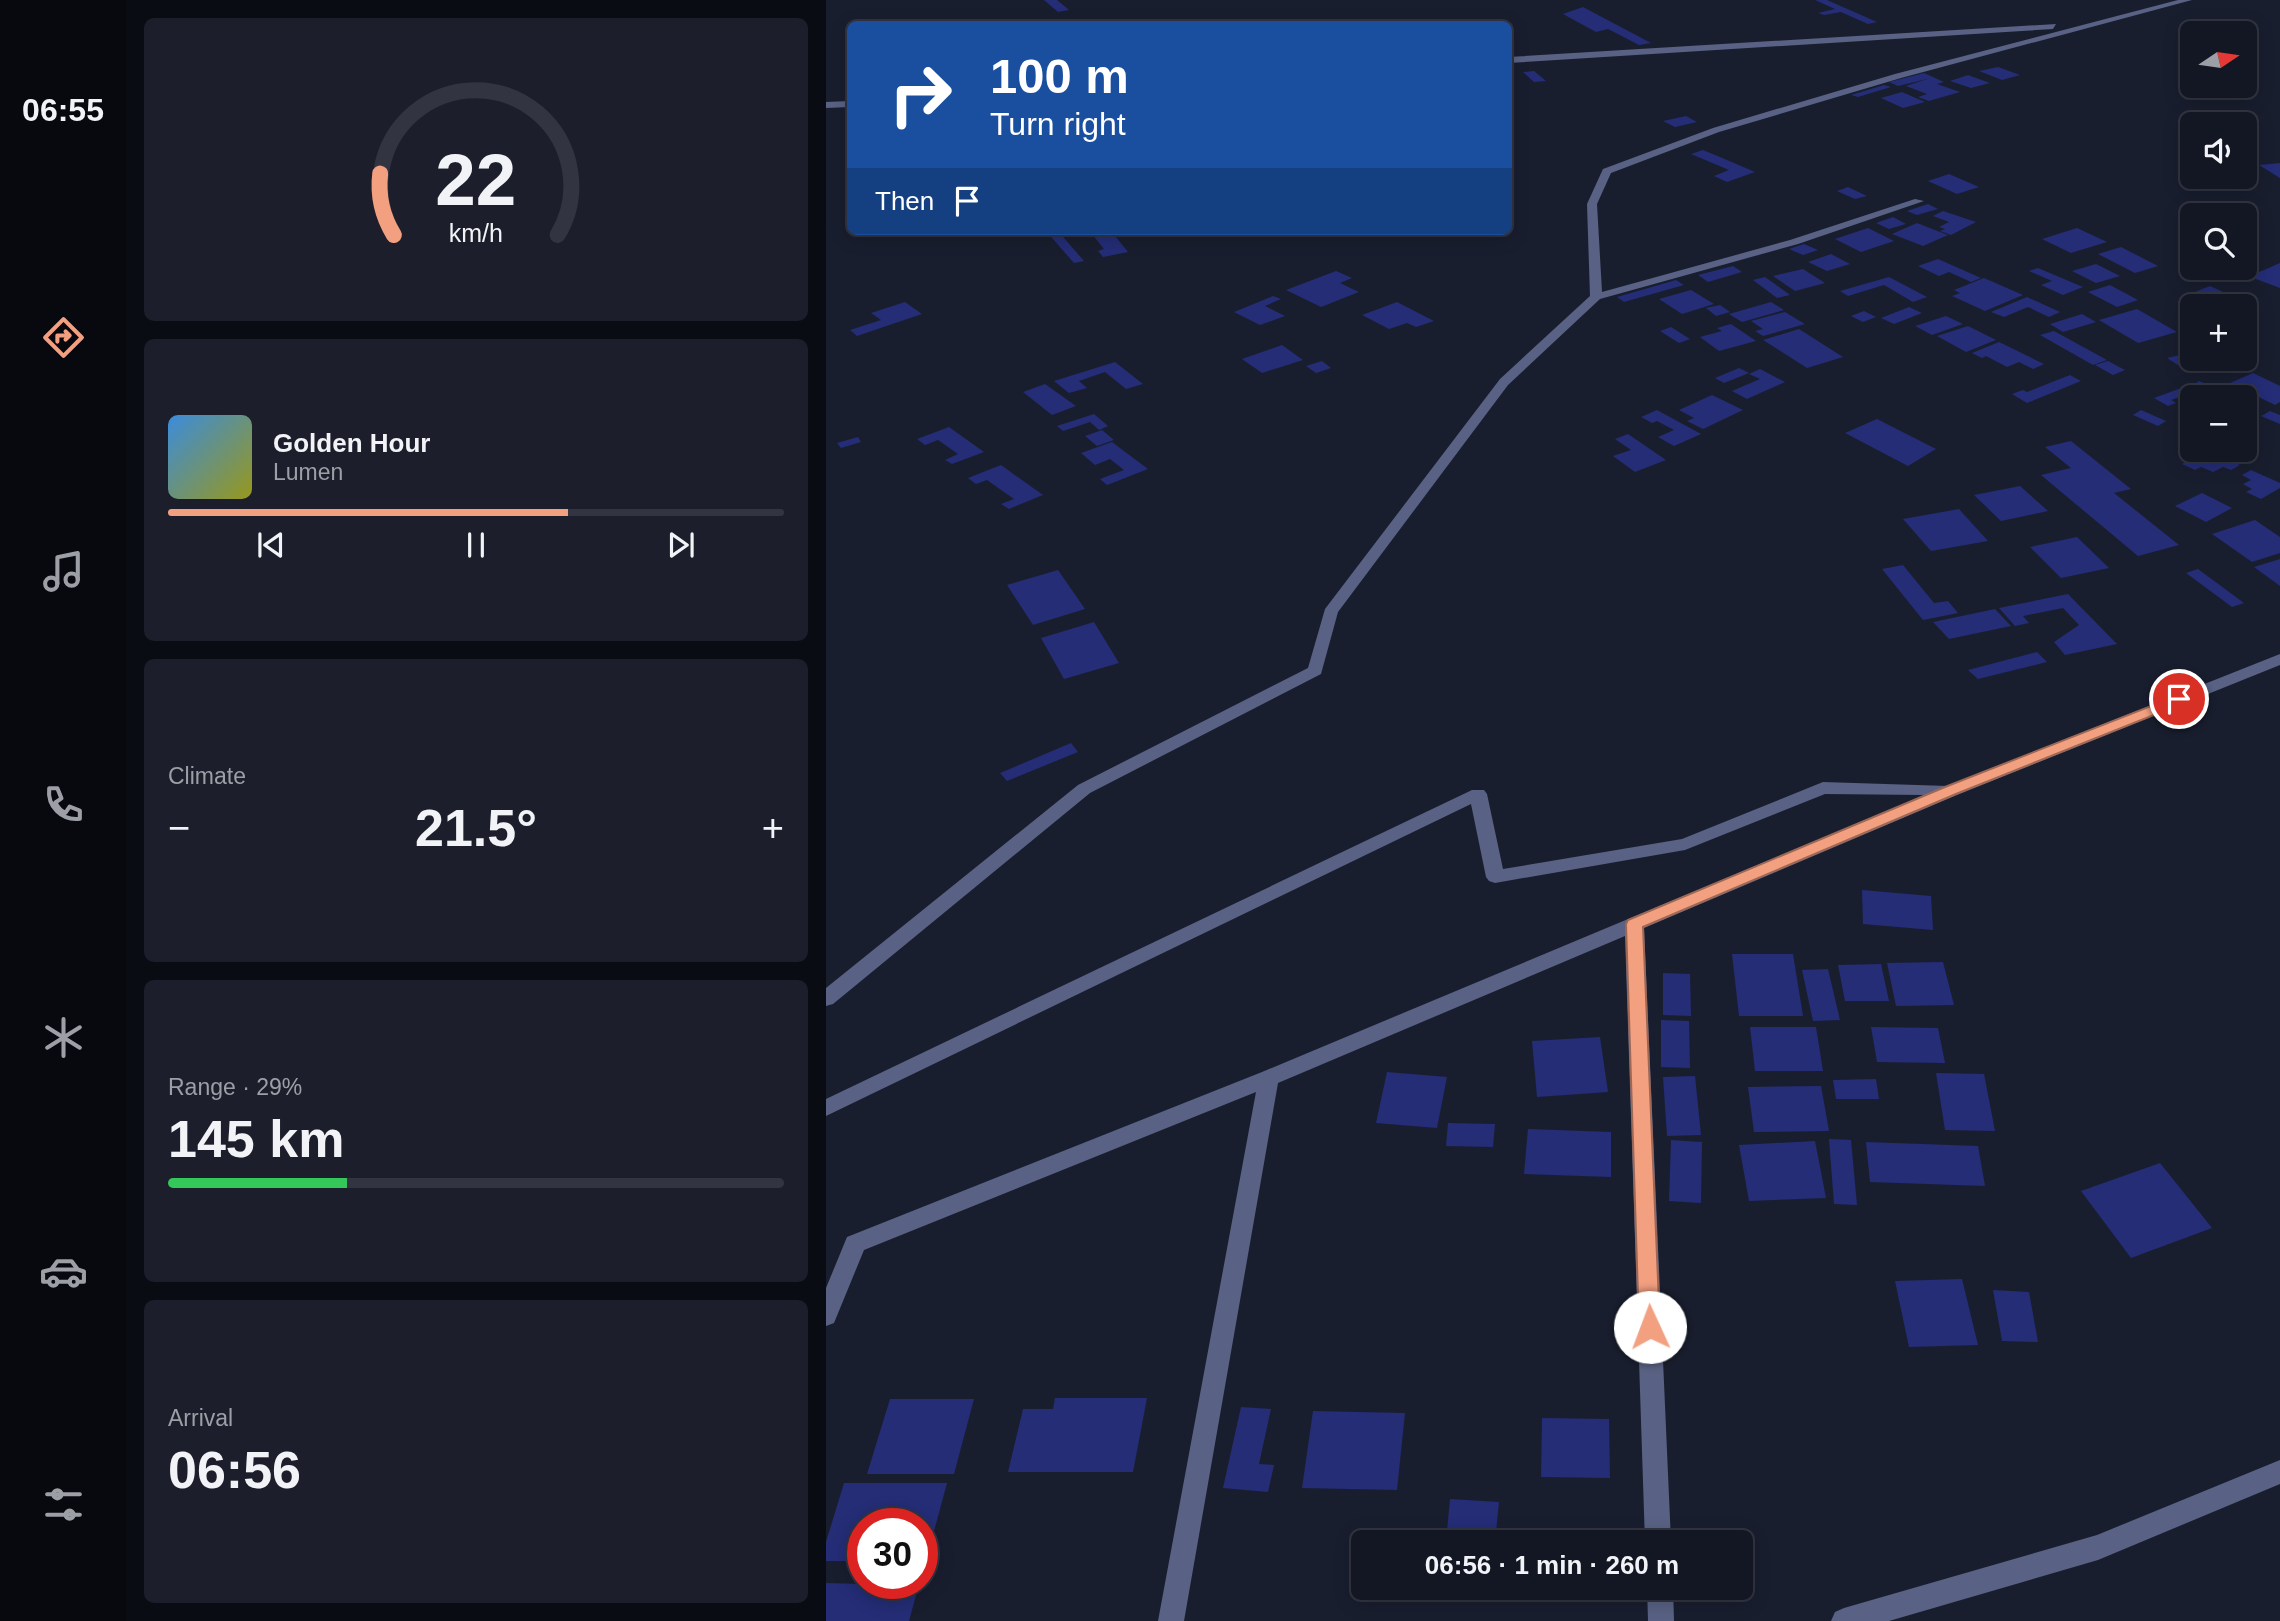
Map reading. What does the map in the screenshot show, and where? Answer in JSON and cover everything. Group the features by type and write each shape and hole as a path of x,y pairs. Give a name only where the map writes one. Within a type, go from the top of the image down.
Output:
{"street":[{"path":"1597,297 1592,204 1608,172 1716,130 1898,76 2188,0"},
{"path":"1512,60 2092,24"},
{"path":"826,105 847,104"},
{"path":"826,999 1084,789 1315,671 1330,612 1504,382 1597,297 1794,242 1919,201"},
{"path":"826,1316 855,1244 1269,1078 1951,791 2280,659"},
{"path":"826,1108 1478,794 1495,877 1685,845 1823,788 1951,791"},
{"path":"1634,924 1658,1530"},
{"path":"1171,1621 1269,1078"},
{"path":"1844,1621 2098,1547 2280,1472"},
{"path":"1660,1600 1661,1621"}],"building":[{"path":"1044,0 1057,0 1069,10 1058,12"},
{"path":"1815,0 1827,0 1877,22 1868,24 1841,12 1824,15 1818,13 1835,9"},
{"path":"1583,7 1651,43 1639,45 1608,29 1596,32 1563,14"},
{"path":"1998,67 2020,75 2002,80 1979,71"},
{"path":"1534,71 1546,81 1534,82 1523,72"},
{"path":"1924,73 1944,82 1937,84 1960,92 1929,101 1918,97 1927,94 1906,86 1927,79 1898,86 1889,82"},
{"path":"1968,75 1990,83 1971,88 1950,81"},
{"path":"1884,85 1891,87 1858,97 1851,95"},
{"path":"1902,92 1925,102 1903,108 1881,98"},
{"path":"1686,116 1697,122 1675,127 1663,121"},
{"path":"1703,150 1755,172 1727,182 1714,176 1729,170 1691,154"},
{"path":"2280,163 2280,178 2259,165"},
{"path":"1949,174 1979,187 1957,194 1928,181"},
{"path":"1848,187 1867,196 1855,199 1837,191"},
{"path":"1928,204 1938,209 1917,215 1907,211"},
{"path":"1943,211 1976,222 1951,235 1940,231 1945,229 1939,227 1949,222 1933,216"},
{"path":"1893,217 1906,224 1889,229 1876,223"},
{"path":"1917,223 1948,235 1923,246 1892,234"},
{"path":"1868,228 1894,241 1861,252 1835,239"},
{"path":"2077,228 2107,242 2071,253 2042,239"},
{"path":"1050,235 1061,235 1084,261 1074,263"},
{"path":"1093,235 1114,235 1128,252 1103,257 1098,251 1104,249"},
{"path":"1804,244 1818,250 1803,255 1789,249"},
{"path":"2121,247 2158,266 2135,273 2098,254"},
{"path":"1831,254 1850,264 1827,271 1808,262"},
{"path":"1938,259 1981,278 1971,282 1949,272 1939,276 1918,266"},
{"path":"2280,263 2280,288 2257,279 2257,273"},
{"path":"2096,264 2120,276 2096,283 2072,271"},
{"path":"1733,266 1742,272 1708,282 1698,275"},
{"path":"2038,268 2083,287 2063,295 2041,285 2052,281 2029,271"},
{"path":"1803,269 1825,283 1795,291 1773,276"},
{"path":"1336,271 1352,278 1340,283 1359,292 1321,307 1286,290"},
{"path":"1765,277 1790,295 1777,298 1753,280"},
{"path":"1889,277 1927,297 1913,302 1884,285 1848,296 1840,291"},
{"path":"1984,278 2023,295 1985,311 1952,296 1960,293 1954,290"},
{"path":"1676,280 1684,285 1624,302 1617,297"},
{"path":"2110,285 2138,300 2117,307 2088,292"},
{"path":"2210,286 2228,294 2189,294"},
{"path":"1691,290 1714,304 1682,314 1659,299"},
{"path":"1273,296 1281,299 1265,306 1285,316 1260,325 1234,312"},
{"path":"2027,297 2060,312 2049,317 2028,307 2004,317 1991,312"},
{"path":"905,302 922,314 857,336 850,330 881,320 871,313"},
{"path":"1397,302 1434,321 1416,327 1407,323 1389,329 1362,315"},
{"path":"1771,302 1784,310 1742,322 1729,314"},
{"path":"1720,305 1730,312 1716,316 1706,308"},
{"path":"1909,307 1922,313 1894,324 1881,318"},
{"path":"2137,309 2177,332 2138,343 2099,320"},
{"path":"1864,311 1876,317 1863,322 1851,316"},
{"path":"1785,312 1805,324 1763,336 1755,331 1763,329 1751,321"},
{"path":"2082,314 2096,322 2063,332 2050,324"},
{"path":"1946,316 1963,324 1932,335 1915,326"},
{"path":"1731,324 1756,341 1719,351 1700,337 1722,331 1717,328"},
{"path":"1968,326 1996,340 1966,352 1937,336"},
{"path":"1671,327 1690,339 1679,343 1660,331"},
{"path":"1799,329 1843,357 1807,368 1763,340"},
{"path":"2054,331 2107,360 2093,365 2040,335"},
{"path":"1999,342 2044,364 2033,369 2019,362 2007,367 1986,356 1982,358 1972,353"},
{"path":"1282,345 1303,360 1262,373 1242,359"},
{"path":"2180,355 2180,366 2167,358"},
{"path":"1322,361 1331,368 1316,373 1306,366"},
{"path":"2108,361 2125,370 2113,375 2095,365"},
{"path":"1115,362 1143,384 1126,389 1105,372 1079,381 1087,388 1069,393 1054,381"},
{"path":"1739,368 1749,373 1724,383 1715,378"},
{"path":"1760,369 1785,382 1747,399 1732,391 1760,379 1749,374"},
{"path":"2253,373 2280,386 2280,402 2275,405 2257,396 2257,385 2230,383"},
{"path":"2070,375 2081,381 2027,403 2012,394 2023,390 2027,392"},
{"path":"2199,381 2208,385 2192,385"},
{"path":"1045,384 1076,406 1052,415 1023,392"},
{"path":"2180,389 2180,397 2171,400 2176,403 2168,406 2154,398"},
{"path":"1712,395 1743,410 1703,429 1687,421 1694,418 1679,410"},
{"path":"1657,410 1701,434 1674,446 1658,437 1674,430 1657,421 1652,423 1641,417"},
{"path":"2141,410 2166,421 2158,426 2133,415"},
{"path":"2270,411 2280,415 2280,424 2261,416"},
{"path":"1094,414 1108,426 1099,430 1090,422 1063,431 1057,426"},
{"path":"1877,419 1936,449 1908,466 1845,433"},
{"path":"949,427 984,452 952,464 945,460 958,454 938,440 925,445 917,439"},
{"path":"1102,430 1114,440 1097,446 1085,436"},
{"path":"1628,434 1666,460 1635,472 1613,456 1631,450 1615,439"},
{"path":"858,437 861,442 841,448 837,443"},
{"path":"2071,441 2131,489 2114,493 2179,545 2138,556 2041,475 2071,468 2045,447"},
{"path":"1112,442 1148,469 1107,485 1100,479 1124,470 1110,459 1095,465 1081,453"},
{"path":"2233,462 2240,465 2231,470 2223,467 2213,472 2201,467 2195,470 2182,464"},
{"path":"1001,465 1043,495 1009,509 1001,504 1014,499 987,480 976,484 968,478"},
{"path":"2251,470 2280,483 2280,488 2261,499 2246,492 2252,489 2243,484 2251,480 2242,475"},
{"path":"2020,486 2048,511 2001,521 1974,495"},
{"path":"2202,493 2232,508 2206,522 2175,506"},
{"path":"1959,509 1988,541 1931,551 1903,519"},
{"path":"2255,520 2280,537 2280,553 2252,562 2212,534"},
{"path":"2077,537 2109,568 2061,578 2030,547"},
{"path":"2280,559 2280,586 2254,567"},
{"path":"1903,565 1934,603 1948,601 1958,613 1923,620 1882,569"},
{"path":"2198,569 2244,603 2232,607 2186,573"},
{"path":"1058,570 1085,609 1033,625 1007,585"},
{"path":"2068,594 2117,644 2065,655 2054,642 2079,625 2063,608 2023,616 2029,623 2015,626 1999,608"},
{"path":"1995,609 2011,626 1949,639 1933,622"},
{"path":"1094,622 1119,663 1064,679 1041,638"},
{"path":"2037,652 2047,662 1978,679 1968,670"},
{"path":"1071,743 1078,752 1007,781 1000,773"},
{"path":"1862,890 1931,896 1933,930 1863,924"},
{"path":"1732,954 1793,954 1803,1016 1739,1016"},
{"path":"1943,962 1954,1005 1896,1006 1887,963"},
{"path":"1881,964 1889,1001 1845,1001 1838,965"},
{"path":"1828,969 1840,1020 1813,1021 1802,970"},
{"path":"1663,973 1690,974 1691,1016 1663,1015"},
{"path":"1661,1020 1689,1021 1690,1068 1661,1067"},
{"path":"1750,1027 1816,1027 1823,1071 1755,1071"},
{"path":"1871,1027 1938,1028 1945,1063 1877,1062"},
{"path":"1600,1037 1608,1092 1537,1097 1532,1041"},
{"path":"1387,1072 1447,1077 1437,1128 1376,1123"},
{"path":"1936,1073 1984,1074 1995,1131 1945,1130"},
{"path":"1695,1076 1701,1135 1667,1136 1663,1077"},
{"path":"1876,1079 1879,1099 1836,1099 1833,1080"},
{"path":"1821,1086 1829,1131 1754,1132 1748,1087"},
{"path":"1448,1123 1495,1124 1493,1147 1446,1146"},
{"path":"1528,1129 1611,1132 1611,1177 1524,1174"},
{"path":"1829,1139 1851,1140 1857,1205 1834,1204"},
{"path":"1671,1140 1702,1142 1701,1203 1669,1201"},
{"path":"1815,1141 1826,1198 1749,1201 1739,1145"},
{"path":"1866,1142 1978,1146 1985,1186 1870,1182"},
{"path":"2160,1163 2212,1228 2131,1258 2081,1191"},
{"path":"1962,1279 1978,1345 1909,1347 1895,1281"},
{"path":"1993,1290 2029,1292 2038,1342 2002,1341"},
{"path":"1055,1398 1147,1398 1133,1472 1008,1472 1023,1409 1053,1409"},
{"path":"890,1399 974,1399 954,1474 867,1474"},
{"path":"1241,1407 1271,1409 1259,1464 1274,1465 1268,1492 1223,1488"},
{"path":"1313,1411 1405,1413 1397,1490 1302,1488"},
{"path":"1542,1418 1609,1419 1610,1478 1541,1477"},
{"path":"844,1483 947,1483 938,1516 938,1508 847,1508 847,1561 826,1561 826,1542"},
{"path":"1450,1499 1499,1502 1496,1530 1447,1530"},
{"path":"826,1583 847,1584 847,1599 915,1599 909,1621 826,1621"}],"route":[{"path":"1650,1327 1634,924 2179,699"}]}
